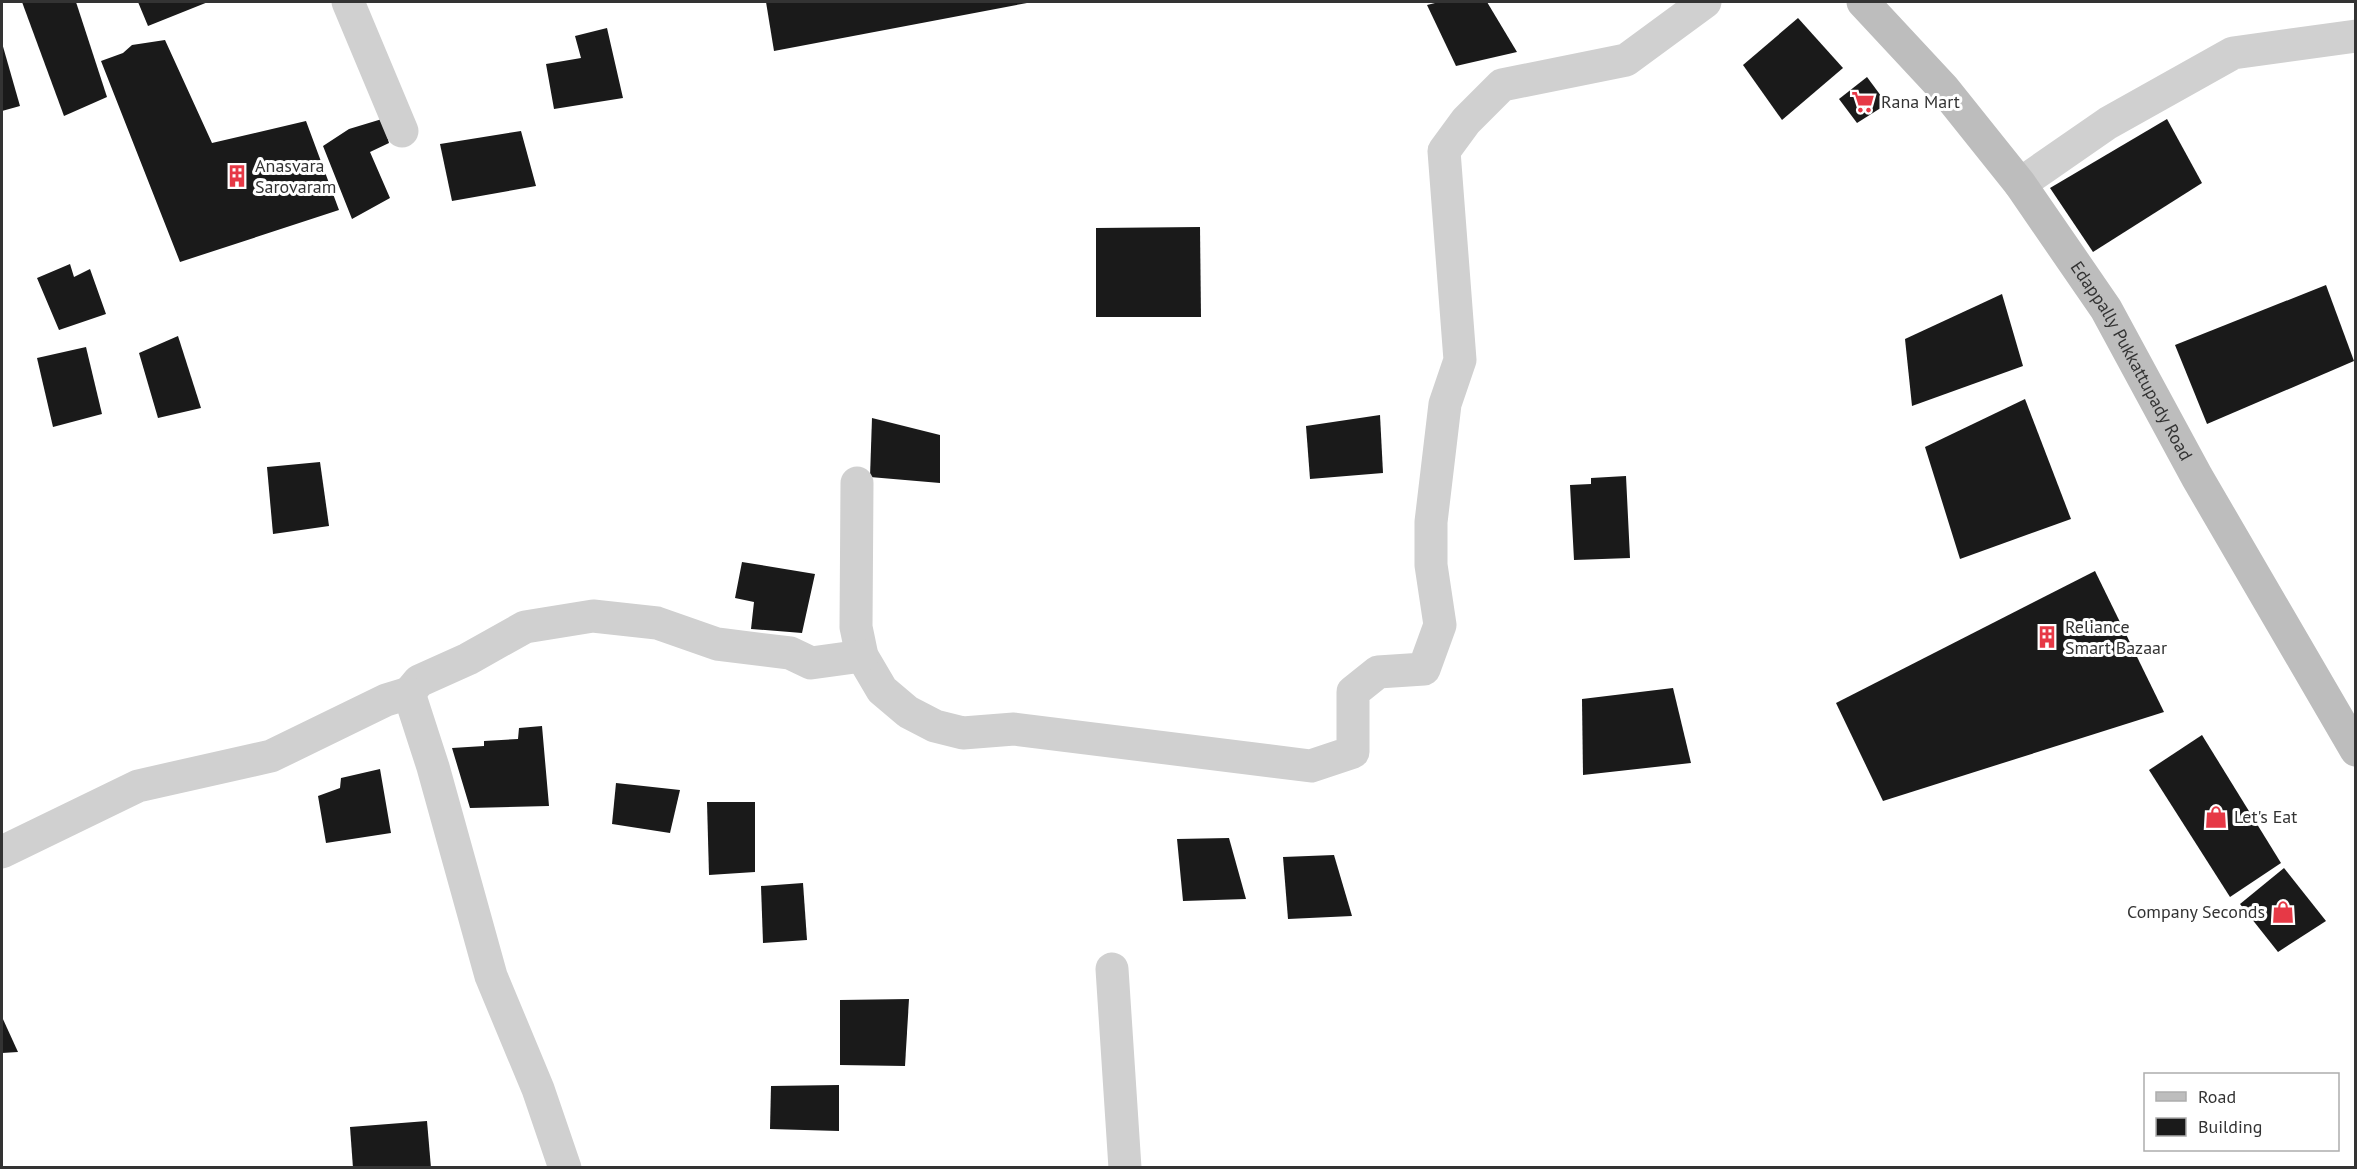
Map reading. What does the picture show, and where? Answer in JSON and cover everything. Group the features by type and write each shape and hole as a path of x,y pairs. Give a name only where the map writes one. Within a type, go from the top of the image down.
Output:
{"main road":[{"name":"Edappally Pukkattupady Road","path":"1863,2 1944,89 2020,184 2106,309 2197,477 2355,750"}],"street":[{"path":"348,2 402,131"},
{"path":"857,483 856,627 862,656 882,690 908,712 935,726 963,733 1014,729 1311,766 1353,752 1353,692 1378,672 1424,669 1440,625 1431,565 1431,522 1445,404 1460,360 1444,151 1466,121 1502,85 1626,60 1705,2"},
{"path":"2020,184 2108,123 2233,53 2355,36"},
{"path":"2,852 138,786 271,756 386,700 410,693 419,681 525,627 593,616 657,623 717,644 790,653 811,663 862,656"},
{"path":"410,693 491,976 538,1089 565,1167"},
{"path":"1112,969 1125,1167"}],"building":[{"path":"22,2 76,2 107,97 64,116"},
{"path":"138,2 208,2 148,26"},
{"path":"766,2 1027,2 1027,3 774,51"},
{"path":"1439,2 1487,2 1517,52 1456,66 1427,5"},
{"path":"1798,18 1843,68 1782,120 1743,65"},
{"path":"607,28 623,98 554,109 546,64 581,58 575,36"},
{"name":"Anasvara Sarovaram","path":"165,40 212,143 306,121 339,210 180,262 101,61 123,53 132,45"},
{"path":"2,43 20,106 2,111"},
{"name":"Rana Mart","path":"1867,77 1887,104 1857,123 1839,99"},
{"path":"382,119 389,143 370,152 390,198 352,219 323,146 349,129"},
{"path":"2167,119 2202,183 2093,252 2050,188"},
{"path":"521,131 536,186 452,201 440,144"},
{"path":"1200,227 1201,317 1096,317 1096,228"},
{"path":"70,264 74,277 90,269 106,314 59,330 37,278"},
{"path":"2326,285 2354,361 2207,424 2175,345"},
{"path":"2002,294 2023,366 1912,406 1905,339"},
{"path":"178,336 201,408 158,418 139,353"},
{"path":"86,347 102,414 53,427 37,358"},
{"path":"2025,399 2071,519 1960,559 1925,447"},
{"path":"1380,415 1383,473 1310,479 1306,426"},
{"path":"872,418 940,435 940,483 870,477"},
{"path":"320,462 329,526 273,534 267,467"},
{"path":"1626,476 1630,558 1574,560 1570,485 1591,484 1591,478"},
{"path":"742,562 815,574 802,633 751,629 754,602 735,598"},
{"name":"Reliance Smart Bazaar","path":"2095,571 2164,712 1883,801 1836,703"},
{"path":"1673,688 1691,763 1583,775 1582,699"},
{"path":"542,726 549,806 470,808 452,748 484,746 484,741 518,739 519,728"},
{"name":"Let's Eat","path":"2202,735 2281,863 2230,897 2149,770"},
{"path":"380,769 391,833 326,843 318,796 340,788 341,778"},
{"path":"616,783 680,790 670,833 612,824"},
{"path":"707,802 755,802 755,872 709,875"},
{"path":"1229,838 1246,899 1183,901 1177,839"},
{"path":"1334,855 1352,916 1288,919 1283,857"},
{"name":"Company Seconds","path":"2284,868 2326,921 2278,952 2240,904"},
{"path":"803,883 807,940 763,943 761,886"},
{"path":"909,999 905,1066 840,1065 840,1000"},
{"path":"2,1017 18,1052 2,1053"},
{"path":"839,1085 839,1131 770,1129 771,1086"},
{"path":"427,1121 431,1168 353,1168 350,1127"}],"place":[{"name":"Rana Mart","path":"1863,102"},
{"name":"Anasvara Sarovaram","path":"237,176"},
{"name":"Reliance Smart Bazaar","path":"2047,637"},
{"name":"Let's Eat","path":"2216,817"},
{"name":"Company Seconds","path":"2283,912"}]}
